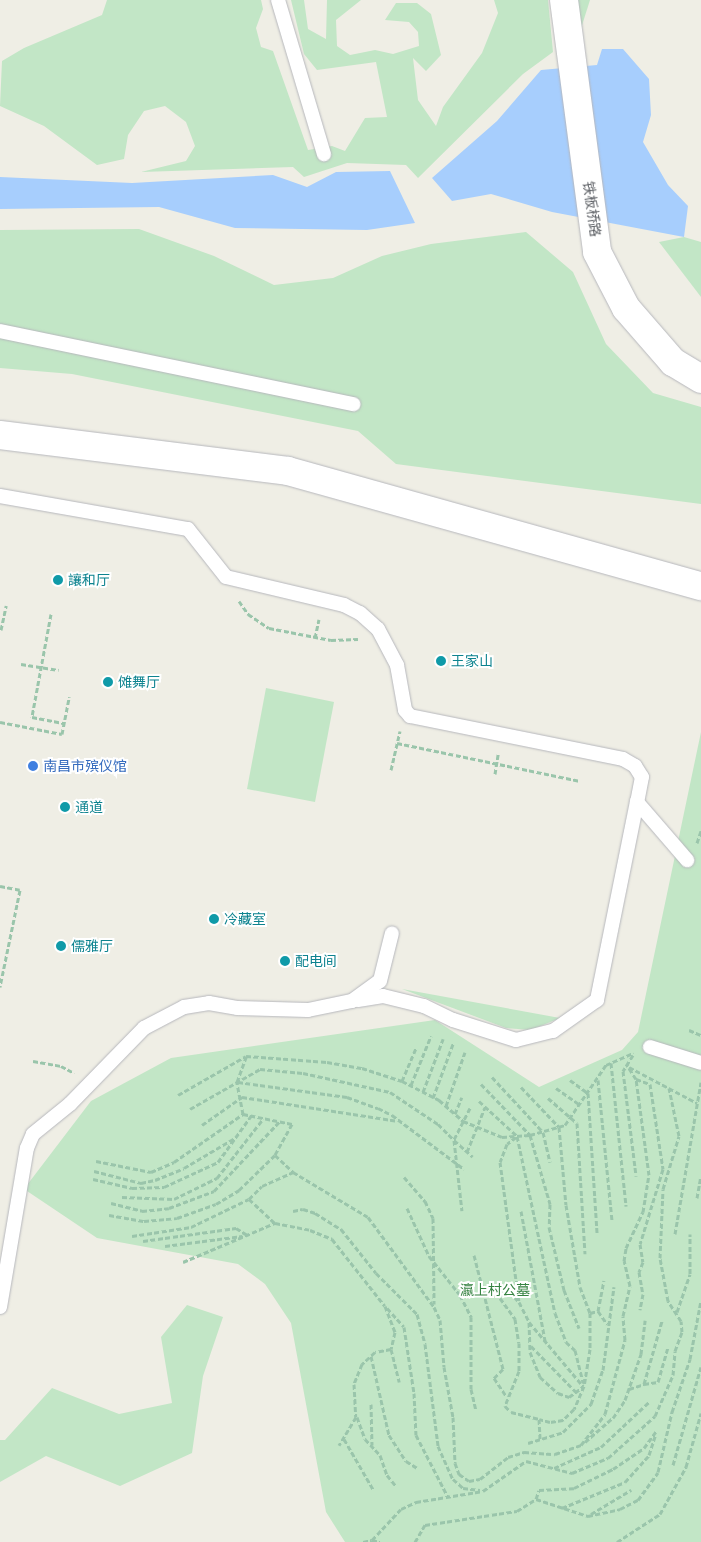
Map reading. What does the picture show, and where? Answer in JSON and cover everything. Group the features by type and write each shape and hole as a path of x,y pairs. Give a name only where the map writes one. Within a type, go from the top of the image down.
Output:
{"street":[{"name":"铁板桥路","path":"564,0 597,252 626,308 673,362 701,379"},
{"path":"0,435 288,471 701,586"}],"lane":[{"path":"278,0 324,154"},
{"path":"0,331 354,404"},
{"path":"0,496 188,529 226,578 344,605 360,613 383,638 397,666 405,710 410,716 623,759 635,766 642,777 597,1000 554,1031 516,1040 453,1020 424,1006 383,996 308,1010 237,1008 209,1003 184,1006 144,1028 92,1083 34,1134 30,1141 0,1306"},
{"path":"637,802 687,860"},
{"path":"352,1001 380,981 392,933"},
{"path":"650,1047 701,1063"}],"path":[{"path":"226,578 248,614 269,628 331,640 383,638"},
{"path":"1,630 6,606"},
{"path":"51,614 32,717 64,723"},
{"path":"21,664 59,670"},
{"path":"0,722 62,734 69,698"},
{"path":"391,770 397,743 580,781"},
{"path":"0,886 20,890 0,987"},
{"path":"689,1030 701,1035"},
{"path":"411,1086 432,1036"},
{"path":"423,1092 443,1040"},
{"path":"433,1098 453,1044"},
{"path":"178,1095 246,1056 326,1062 362,1068 402,1081 446,1106 463,1121 502,1137 530,1135 559,1126 571,1118 611,1063 650,1047"},
{"path":"402,1081 416,1048"},
{"path":"446,1106 465,1052"},
{"path":"635,1052 623,1071 636,1176"},
{"path":"243,1114 242,1097 237,1082 246,1056"},
{"path":"33,1061 61,1066 92,1083"},
{"path":"611,1063 626,1206"},
{"path":"581,1445 605,1414 625,1340 623,1316 630,1286 624,1261 626,1248 643,1212 649,1176 636,1078 627,1066"},
{"path":"627,1066 697,1103"},
{"path":"190,1110 260,1069 303,1073 390,1092 438,1124 473,1157"},
{"path":"492,1077 543,1132 550,1162"},
{"path":"636,1078 650,1084 663,1169 640,1244 643,1262 639,1272 643,1294 640,1310"},
{"path":"598,1079 612,1221"},
{"path":"675,1234 701,1079"},
{"path":"570,1080 588,1093"},
{"path":"237,1082 347,1098 378,1108 457,1161 464,1169"},
{"path":"481,1084 530,1135 550,1204 549,1227 564,1290 579,1328"},
{"path":"500,1298 515,1319 519,1342 519,1371 506,1396 505,1406 511,1412 550,1422 563,1420 574,1409 584,1386 590,1349 590,1313 580,1287 566,1205 559,1126 521,1087"},
{"path":"556,1088 580,1105"},
{"path":"372,1540 401,1509 416,1502 483,1491 526,1461 572,1473 608,1458 655,1416 673,1375 675,1351 682,1332 677,1312 668,1301 661,1270 659,1240 663,1189 679,1136 669,1088"},
{"path":"588,1093 597,1233"},
{"path":"202,1125 242,1097 399,1121"},
{"path":"455,1114 462,1097"},
{"path":"548,1098 577,1123 585,1254"},
{"path":"478,1101 516,1136 555,1313 566,1342 575,1350 584,1386"},
{"path":"462,1210 454,1140 470,1108"},
{"path":"467,1152 486,1108"},
{"path":"96,1162 151,1172 174,1162 243,1114 292,1124 275,1155 239,1190 216,1204 169,1219 144,1221 109,1215"},
{"path":"93,1179 132,1188 164,1187 218,1162 252,1116"},
{"path":"122,1197 174,1198 217,1178 263,1118"},
{"path":"111,1203 142,1211 169,1208 214,1191 279,1122"},
{"path":"94,1171 141,1183 155,1180 184,1168 238,1136"},
{"path":"516,1136 507,1144 500,1162 519,1302"},
{"path":"275,1155 293,1172 368,1217 434,1307 440,1320 444,1367 453,1416 455,1463 459,1474 469,1482 480,1479 508,1457 524,1452 555,1454 581,1445 614,1418 629,1389 641,1354 645,1320"},
{"path":"132,1236 191,1227 249,1199 262,1186 293,1172"},
{"path":"697,1198 701,1176"},
{"path":"404,1177 425,1201 433,1218 435,1238 432,1260 434,1307"},
{"path":"249,1199 275,1223 310,1230 332,1239 404,1327 414,1393 416,1435 448,1497"},
{"path":"407,1208 432,1260 460,1295 472,1317 471,1389 476,1410"},
{"path":"293,1211 303,1209 315,1213 342,1228 376,1273 417,1314 425,1344 438,1446 453,1479 463,1488 483,1491"},
{"path":"521,1211 545,1341"},
{"path":"183,1262 275,1223"},
{"path":"144,1241 236,1228 247,1235"},
{"path":"677,1312 690,1274 690,1234"},
{"path":"165,1246 247,1235"},
{"path":"474,1255 503,1369 494,1378 506,1396"},
{"path":"604,1281 598,1311 607,1325"},
{"path":"504,1286 519,1302 529,1322 584,1386"},
{"path":"528,1443 563,1432 591,1404 603,1370 608,1339 607,1325 614,1287"},
{"path":"536,1499 588,1516 620,1509 638,1500 658,1472 672,1412 690,1359 701,1300"},
{"path":"385,1306 395,1332 391,1349 399,1382"},
{"path":"590,1313 598,1311"},
{"path":"644,1384 662,1321"},
{"path":"529,1322 530,1345 540,1377 558,1393 569,1397 584,1386"},
{"path":"530,1345 576,1392"},
{"path":"629,1389 658,1382 668,1346"},
{"path":"391,1349 371,1356 362,1364 354,1384 356,1417 365,1439 372,1446 396,1486"},
{"path":"371,1356 389,1435 406,1461 417,1468"},
{"path":"672,1465 701,1367"},
{"path":"554,1468 602,1447 649,1402"},
{"path":"371,1404 372,1446"},
{"path":"617,1542 660,1514 686,1467 701,1413"},
{"path":"339,1445 356,1417"},
{"path":"539,1419 540,1439"},
{"path":"415,1542 425,1525 517,1511 536,1499 539,1490 574,1488 613,1470 644,1448 657,1430 649,1455 625,1482 561,1508"},
{"path":"344,1438 373,1489"},
{"path":"588,1516 631,1490"},
{"path":"363,1542 372,1540 380,1542"}],"green space":[{"path":"107,0 261,0 263,9 256,28 261,47 273,51 308,150 332,146 345,151 365,118 387,117 376,62 317,70 304,54 291,0 304,0 308,29 326,39 327,0 361,0 336,20 337,46 350,55 375,50 393,54 419,46 418,32 409,22 385,20 396,3 417,3 431,14 441,55 426,71 413,58 418,100 436,126 443,107 482,53 498,13 494,0 548,0 553,52 523,74 418,178 406,165 347,163 304,177 293,167 141,172 186,161 195,146 186,122 165,106 144,111 128,135 124,159 97,165 44,126 0,106 2,61 24,48 102,15"},
{"path":"575,0 590,0 578,38"},
{"path":"139,229 214,256 274,285 333,278 382,256 431,244 526,232 573,272 606,344 653,393 701,407 701,504 396,464 358,431 72,374 0,368 0,230"},
{"path":"684,237 701,242 701,297 659,242"},
{"path":"266,688 334,702 315,802 247,789"},
{"name":"瀛上村公墓","path":"701,732 701,1542 345,1542 326,1512 291,1323 265,1284 238,1264 97,1238 24,1189 91,1101 171,1058 435,1020 539,1087 622,1050 638,1032"},
{"path":"402,989 560,1018 531,1030 506,1028"},
{"path":"187,1305 223,1317 203,1376 192,1453 120,1486 46,1456 0,1482 0,1440 5,1440 52,1388 119,1414 172,1403 161,1337"}],"water":[{"path":"602,49 623,49 649,79 651,115 643,142 668,185 688,206 684,237 552,212 491,194 452,201 432,178 497,121 541,70 597,65"},
{"path":"390,171 415,223 367,230 235,228 159,207 0,209 0,177 132,183 273,175 307,187 336,172"}],"place":[{"name":"讓和厅","path":"58,580"},
{"name":"王家山","path":"441,661"},
{"name":"傩舞厅","path":"108,682"},
{"name":"南昌市殡仪馆","path":"33,766"},
{"name":"通道","path":"65,807"},
{"name":"冷藏室","path":"214,919"},
{"name":"儒雅厅","path":"61,946"},
{"name":"配电间","path":"285,961"}]}
